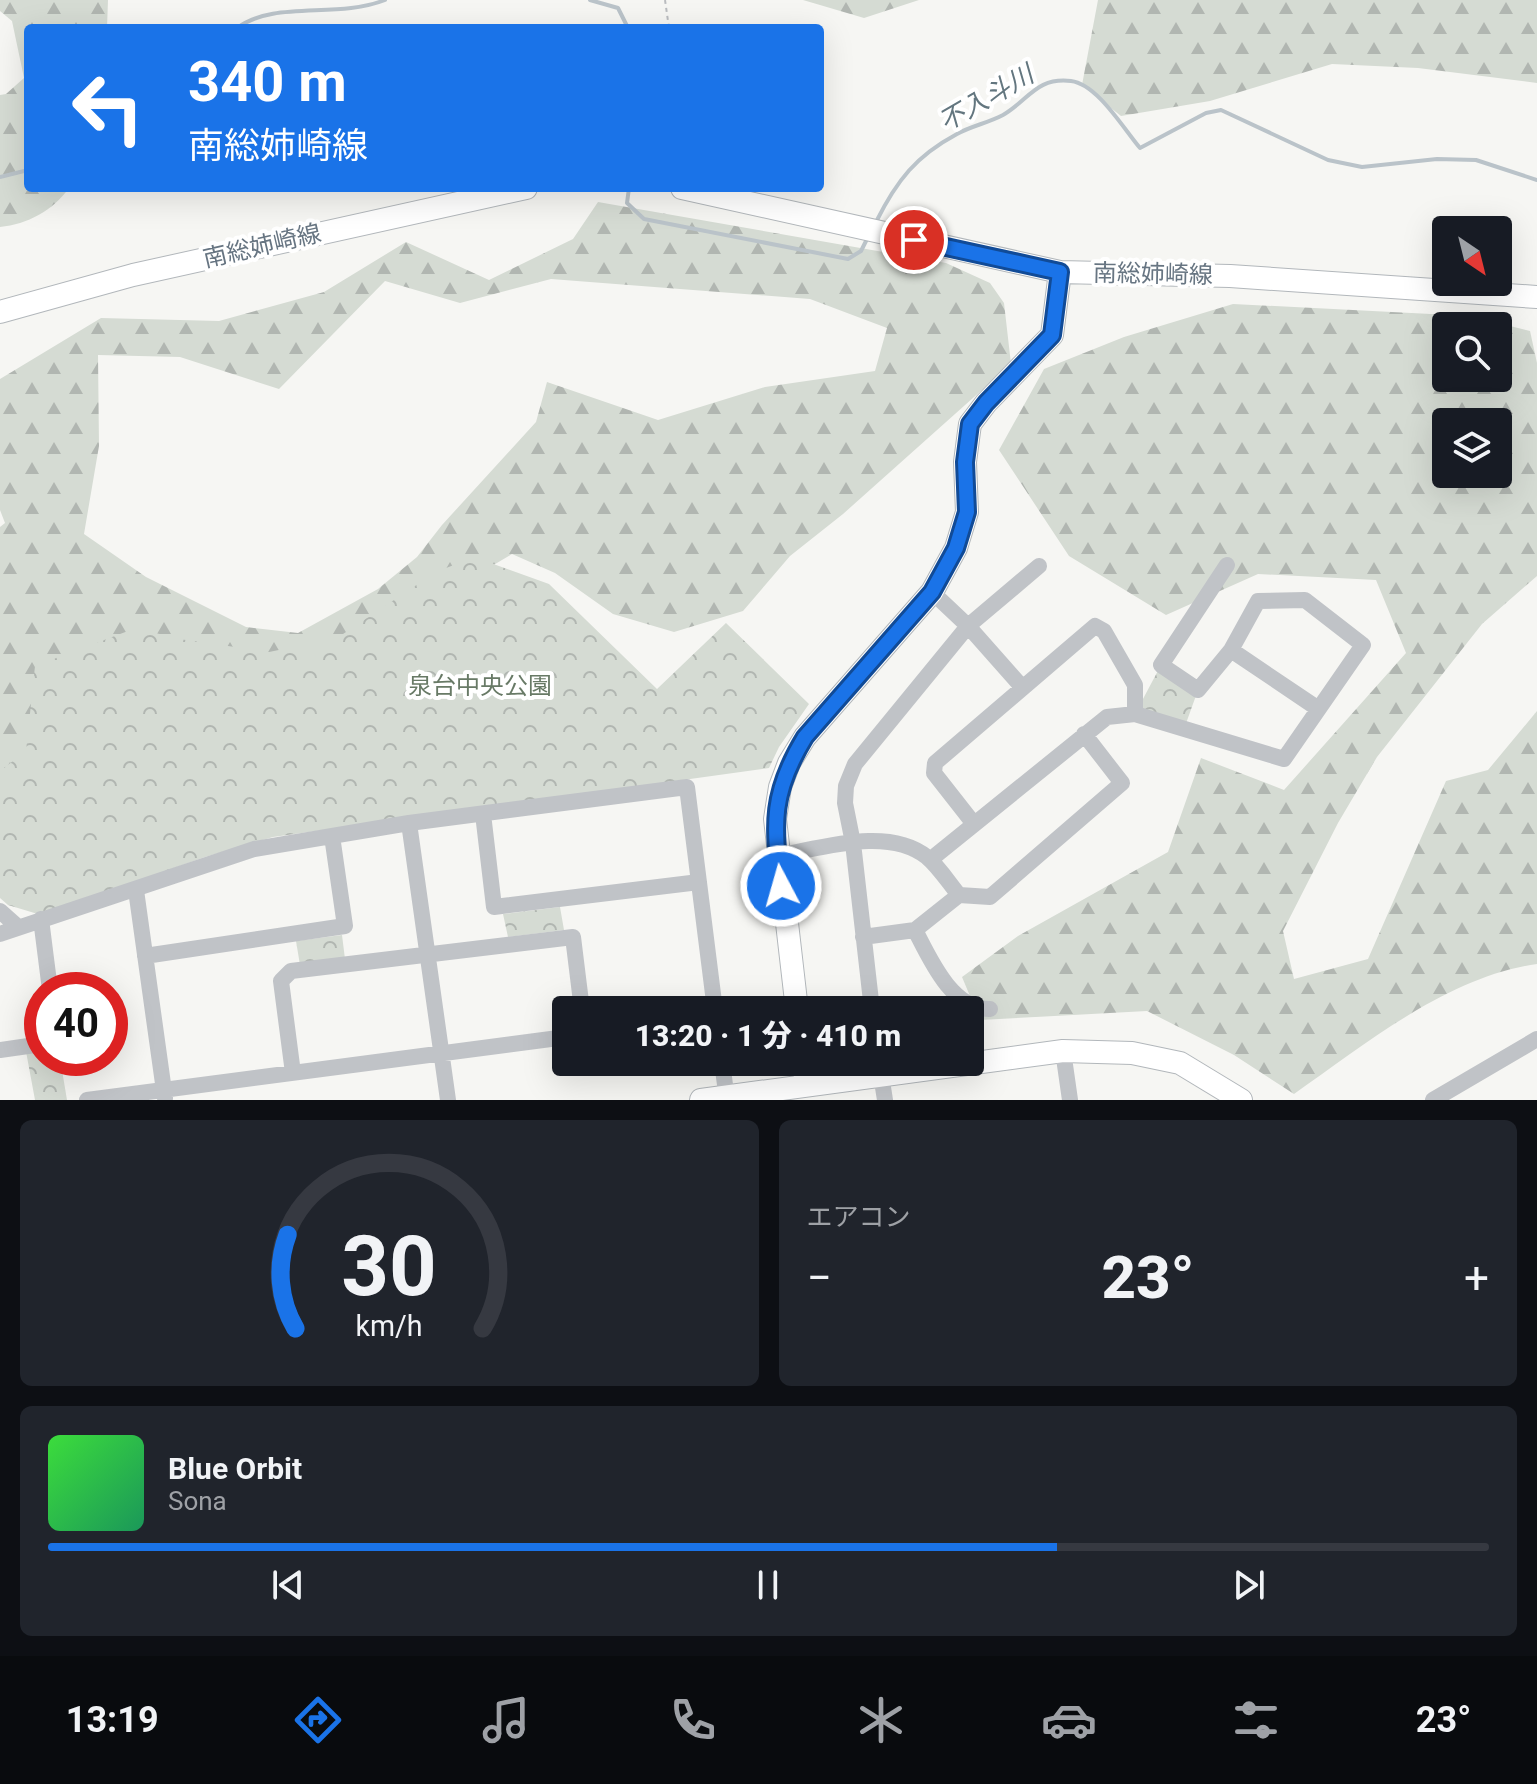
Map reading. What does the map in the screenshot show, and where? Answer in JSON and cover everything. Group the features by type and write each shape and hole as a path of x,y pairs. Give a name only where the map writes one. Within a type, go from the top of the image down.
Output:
{"main road":[{"name":"南総姉崎線","path":"0,312 133,275 508,192"},
{"name":"南総姉崎線","path":"700,192 1060,272 1230,276 1537,297"},
{"path":"795,996 777,856 775,819 780,787 789,763 805,737 932,592 956,548 967,512 965,462 970,424 986,403 1052,335 1060,272"},
{"path":"984,1059 1063,1051 1132,1053 1180,1063 1241,1100"},
{"path":"701,1100 727,1098 796,1076"}],"street":[{"path":"930,860 1107,717 1135,714 1284,759 1363,645 1305,600 1258,601 1231,650 1198,690 1161,665 1227,565"},
{"path":"870,996 853,843 845,803 846,786 855,764 968,626 1039,566"},
{"path":"932,592 968,626 1022,687"},
{"path":"974,824 934,773 935,763 1095,626 1104,631 1135,685 1135,714"},
{"path":"1231,650 1317,708"},
{"path":"863,937 915,930 959,895 990,897 1122,783 1084,734"},
{"path":"0,934 254,849 409,823 687,787 713,996"},
{"path":"483,814 494,907 699,882"},
{"path":"409,823 448,1100"},
{"path":"145,956 345,926 332,836"},
{"path":"777,856 853,843 883,840 904,843 930,860 959,895"},
{"path":"136,890 165,1095"},
{"path":"0,911 18,927"},
{"path":"41,919 48,972"},
{"path":"915,930 948,985 969,1005 990,1009"},
{"path":"293,1073 281,981 291,971 573,937 580,996"},
{"path":"87,1100 165,1095 293,1073 552,1039"},
{"path":"1433,1100 1537,1039"},
{"path":"0,1050 24,1047"},
{"path":"1063,1051 1070,1100"},
{"path":"724,1076 727,1098"},
{"path":"881,1076 885,1100"}],"path":[{"path":"665,0 668,24"}],"green space":[{"path":"0,0 108,0 107,24 24,24 24,78 12,21 0,11"},
{"path":"803,0 919,0 864,18"},
{"path":"1098,0 1537,0 1537,83 1418,68 1332,64 1210,101 1121,116 1082,85"},
{"path":"24,78 24,192 65,192 39,215 0,227 0,95 6,94"},
{"path":"598,202 946,263 990,283 1004,303 1011,364 843,514 790,556 743,611 674,632 613,614 555,573 512,554 443,595 0,809 0,527 5,523 0,510 0,379 101,318 219,321 324,292 406,242 489,280 573,239","holes":["551,279 810,299 887,328 875,371 765,387 658,420 547,382 536,422 442,525 417,557 378,589 298,633 246,627 146,577 84,534 99,446 98,355 180,357 279,389 385,281 460,303"]},
{"path":"1233,304 1432,314 1432,392 1512,392 1512,326 1530,331 1537,363 1537,576 1482,624 1377,757 1338,823 1283,931 1294,979 1368,959 1446,781 1488,770 1537,711 1537,964 1504,971 1440,997 1379,1034 1294,1094 1234,1055 1147,1011 984,1020 984,996 970,996 962,977 1018,936 1168,852 1201,758 1284,790 1406,653 1376,580 1258,574 1166,615 1069,556 999,450 1044,369 1124,337"},
{"name":"泉台中央公園","path":"474,557 549,584 657,689 726,623 809,704 779,747 769,768 273,837 205,857 41,915 8,905 0,898 0,771 26,751 35,666 136,628 179,639 269,652 337,638 436,572"},
{"path":"1161,665 1198,690 1184,729 1135,714"},
{"path":"560,907 564,930 508,937 503,914"},
{"path":"342,935 345,959 300,965 296,941"},
{"path":"31,1076 63,1076 67,1100 35,1100"}],"waterway":[{"path":"244,24 269,14 366,6 385,0"},
{"name":"不入斗川","path":"590,0 618,8 626,24"},
{"name":"不入斗川","path":"876,222 909,170 930,151 962,131 1003,115 1041,86 1059,81 1081,84 1100,98 1140,148 1206,113 1221,110 1328,160 1362,167 1437,159 1476,160 1537,180"},
{"name":"不入斗川","path":"0,177 24,171"},
{"name":"不入斗川","path":"628,192 627,203 644,219 848,259 861,251 868,237"}],"route":[{"path":"781,886 775,819 780,787 789,763 805,737 932,592 956,548 967,512 965,462 970,424 986,403 1052,335 1060,272 914,240"}]}
